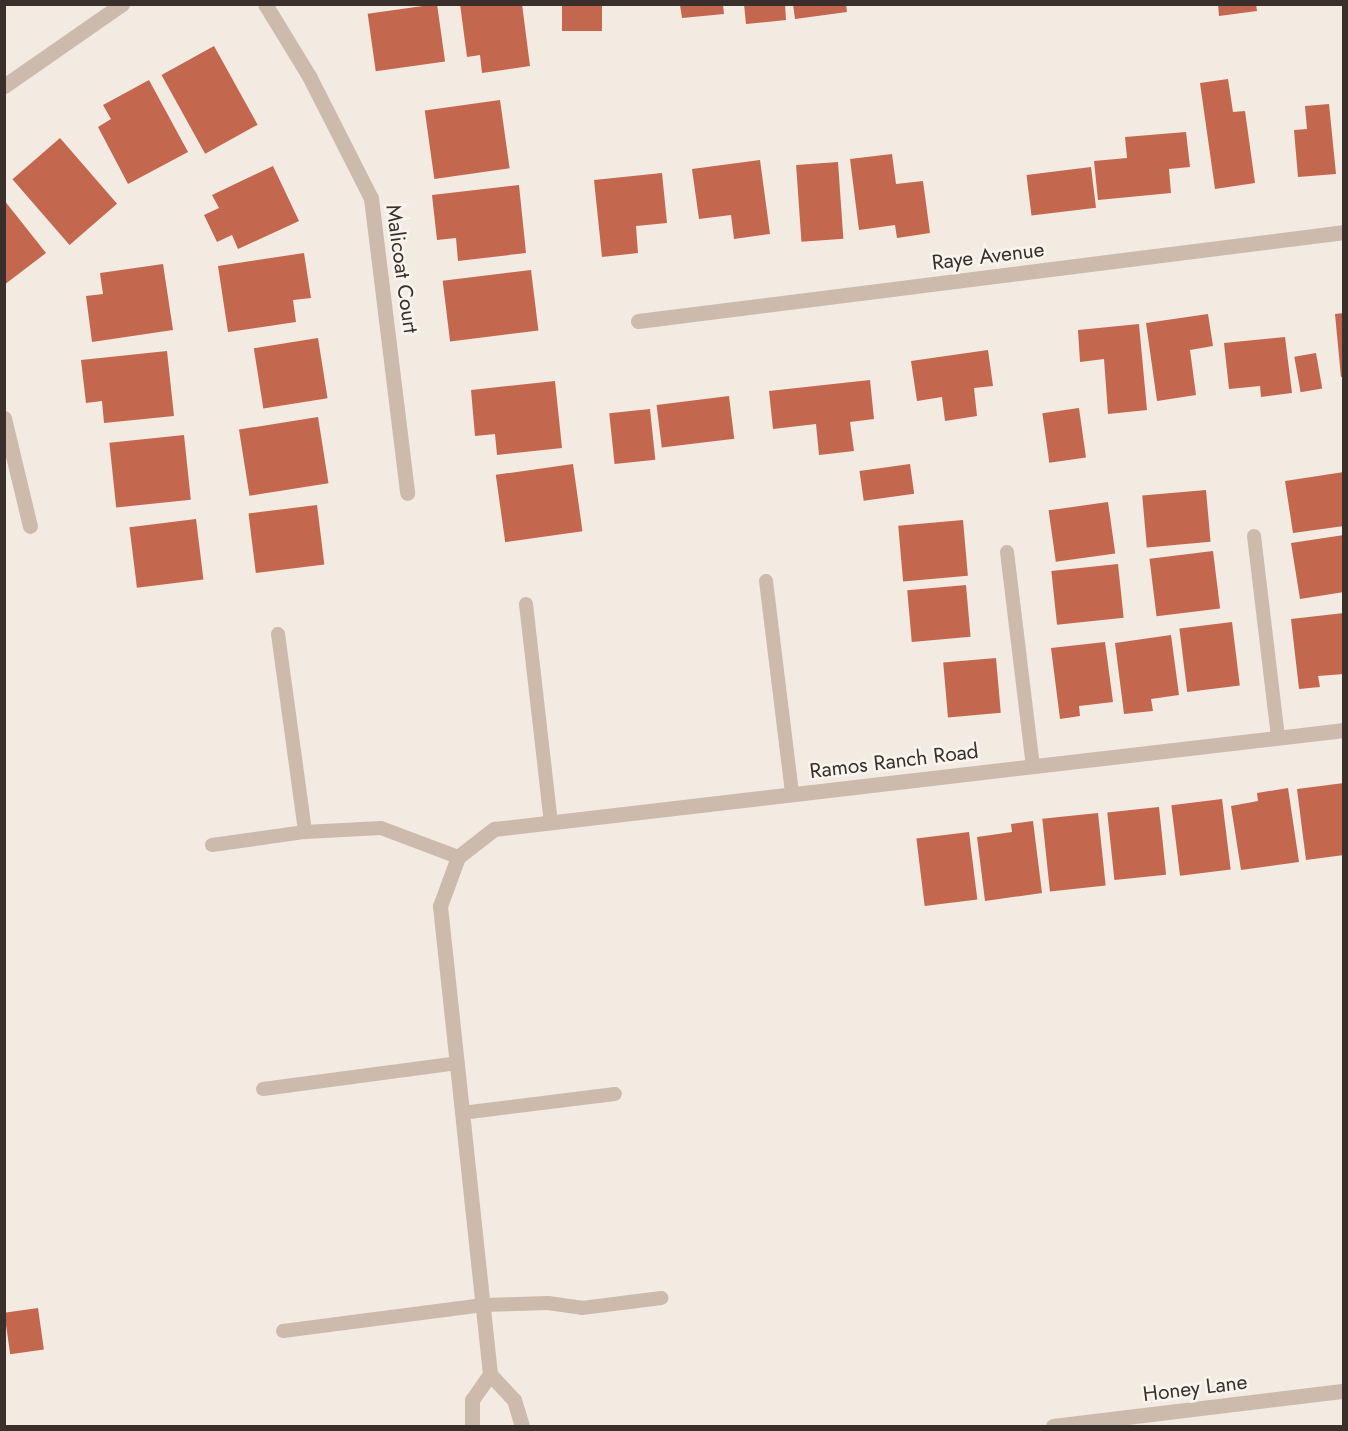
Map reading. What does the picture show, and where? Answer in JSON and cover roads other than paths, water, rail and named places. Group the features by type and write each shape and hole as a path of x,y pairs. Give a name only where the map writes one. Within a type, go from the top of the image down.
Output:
{"street":[{"path":"4,87 122,4"},
{"name":"Malicoat Court","path":"266,4 309,76 371,198 407,493"},
{"name":"Raye Avenue","path":"638,321 1344,232"},
{"path":"4,418 30,526"},
{"name":"Ramos Ranch Road","path":"458,857 494,829 1344,730"},
{"path":"458,857 440,906 490,1374 514,1400 522,1426"},
{"path":"472,1426 472,1400 490,1374"},
{"name":"Honey Lane","path":"1053,1426 1344,1390"}],"lane":[{"path":"1254,536 1278,737"},
{"path":"1007,552 1033,766"},
{"path":"766,581 792,794"},
{"path":"526,604 551,822"},
{"path":"278,634 305,832"},
{"path":"212,845 305,832 381,828 458,857"},
{"path":"263,1089 458,1064"},
{"path":"462,1113 615,1094"},
{"path":"283,1331 483,1305 548,1303 582,1308 661,1298"}]}
